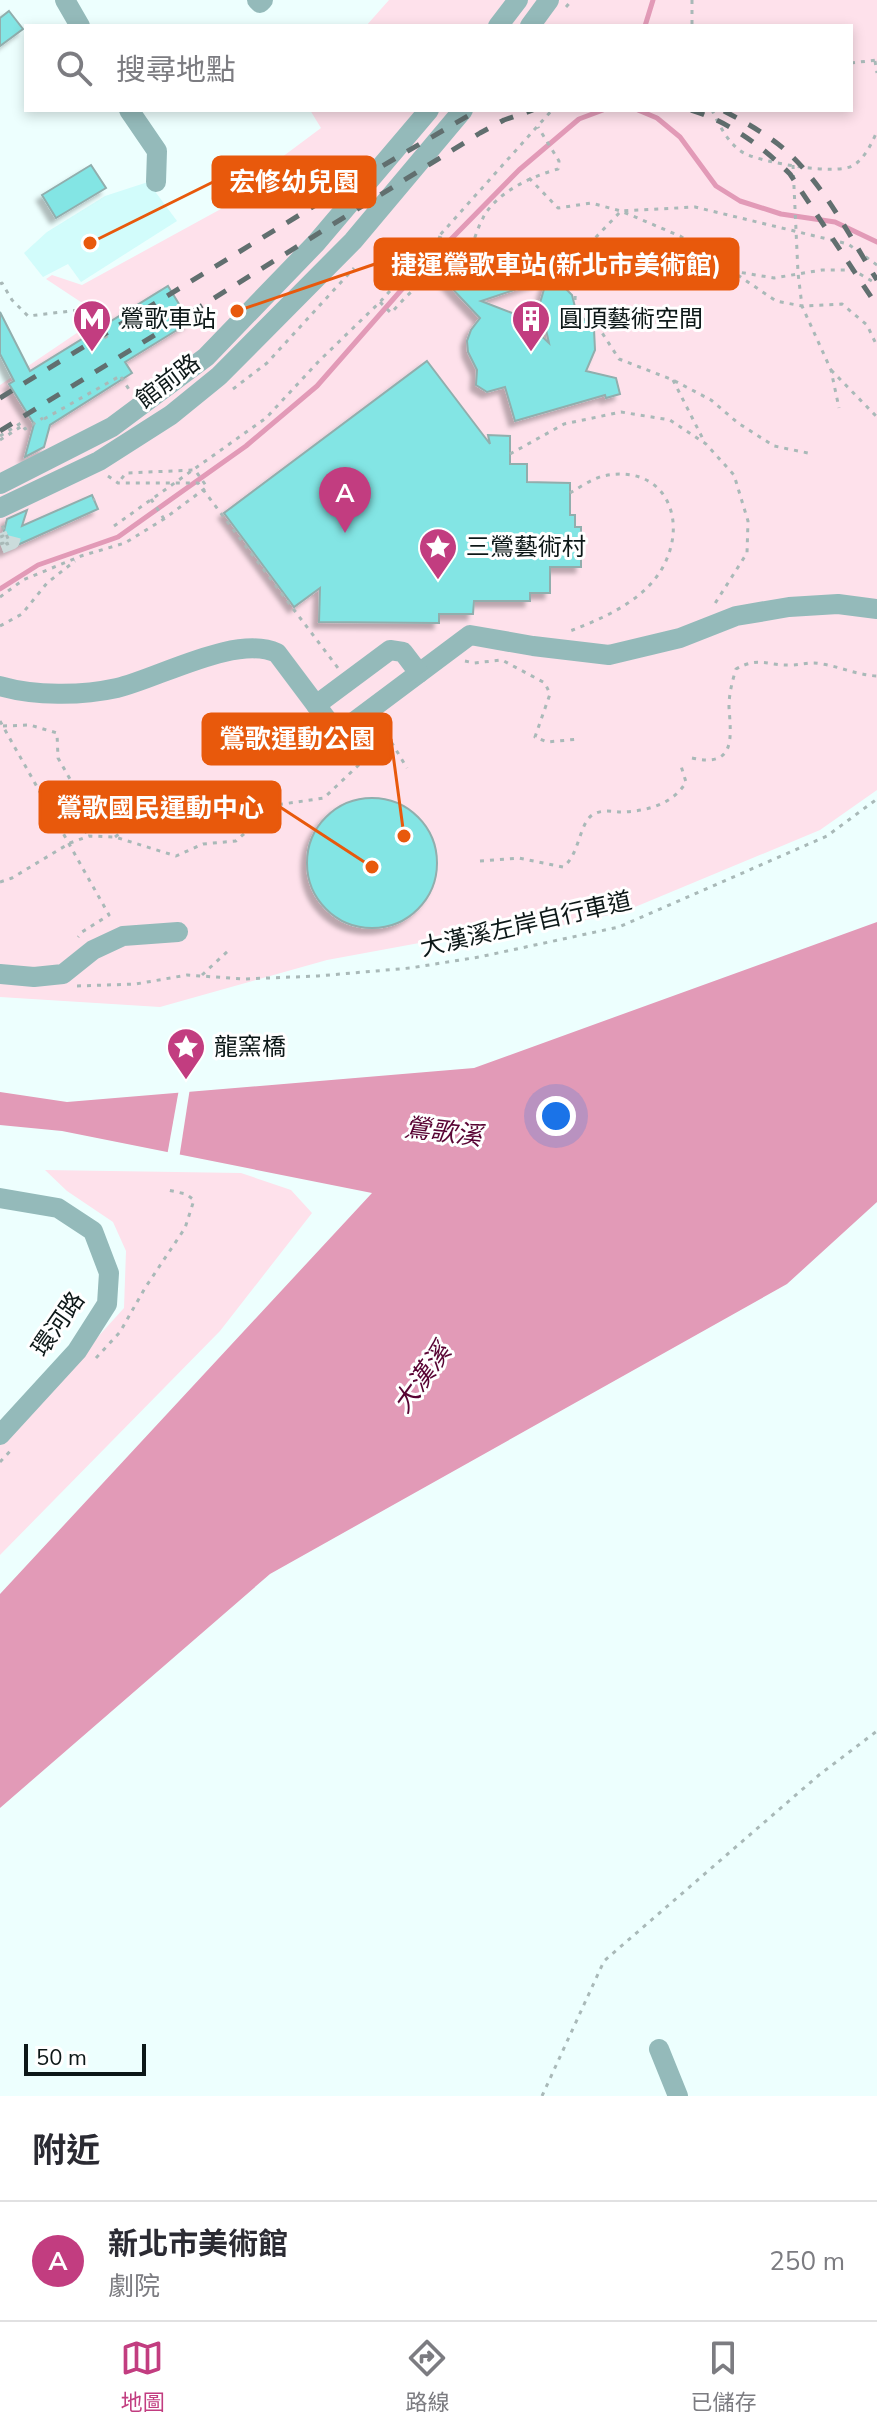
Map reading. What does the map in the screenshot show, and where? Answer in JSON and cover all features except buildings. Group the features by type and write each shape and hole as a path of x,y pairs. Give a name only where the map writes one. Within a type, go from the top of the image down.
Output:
{"street":[{"path":"65,0 79,24"},
{"path":"500,24 518,0"},
{"path":"531,24 549,0"},
{"name":"館前路","path":"0,484 112,427 206,357 316,243 427,112"},
{"name":"館前路","path":"1,516 99,461 171,415 219,376 353,241 461,112"},
{"path":"140,113 157,151 156,182"},
{"path":"0,686 14,690 72,692 117,688 198,659 264,647 277,653 331,725 347,727 470,635 609,655 680,638 736,616 789,607 838,604 877,609"},
{"path":"316,705 390,650 403,652 419,673"},
{"path":"0,974 34,977 63,974 93,950 123,936 178,932"},
{"name":"環河路","path":"0,1198 58,1208 93,1231 109,1273 107,1304 77,1351 0,1435"},
{"path":"659,2049 678,2096"}],"path":[{"path":"692,0 692,24"},
{"path":"853,63 876,60 877,73"},
{"path":"114,526 266,418 380,302 550,112"},
{"path":"713,112 720,128 744,154 837,172 854,165 870,147 877,131"},
{"path":"380,302 391,313 430,274 471,248 484,214 529,178 558,169 559,161 538,127"},
{"path":"870,147 877,149"},
{"path":"793,165 802,306 831,370 839,408"},
{"path":"529,178 558,208 591,203 621,211 680,236 776,301 802,306 842,304 867,325 877,346"},
{"path":"575,300 577,257 621,211 695,207 848,244 877,265"},
{"path":"438,237 471,248"},
{"path":"427,248 430,274"},
{"path":"729,271 774,278 798,273 853,270 877,284"},
{"path":"0,284 28,316 88,309 109,335 98,342"},
{"path":"597,325 619,359 673,380 711,400 738,423 774,446 808,453"},
{"path":"831,370 877,417"},
{"path":"0,438 22,426 25,429 121,376 132,395"},
{"path":"673,380 706,444"},
{"path":"510,454 564,424 621,412 670,420 706,444 734,475 748,521 747,553 713,606"},
{"path":"118,483 126,473 195,470"},
{"path":"0,597 23,580 81,556 125,543 164,519 207,487 195,470"},
{"path":"107,474 118,483 126,484 198,483 348,682"},
{"path":"561,635 605,618 638,596 663,567 674,536 673,510 657,486 629,474 601,476 570,493"},
{"path":"151,499 164,519"},
{"path":"0,544 3,543 0,537 3,536 7,544 10,543 1,516"},
{"path":"0,626 22,614 47,583 81,556"},
{"path":"458,644 462,660 474,663 502,660 545,683 550,694 536,730 538,740 579,739"},
{"path":"692,758 706,761 719,758 729,749 732,737 729,704 732,681 736,669 747,663 763,661 788,666 812,662 847,672 877,676"},
{"path":"370,710 407,768"},
{"path":"0,721 109,915 82,932 75,942"},
{"path":"3,726 30,725 57,733 58,758 70,779 65,795 76,819 89,836"},
{"path":"115,837 140,817 155,813 170,814 184,803 212,804 226,800 241,807 324,798 389,736"},
{"path":"480,861 519,858 563,867 571,862 589,816 598,811 634,812 651,808 680,792 686,782 681,766"},
{"name":"大漢溪左岸自行車道","path":"63,974 70,986 136,984 202,975 243,979 318,976 410,968 479,957 619,927 827,836 877,799"},
{"path":"0,882 70,843 89,836 115,837 176,856 203,844 236,841 276,805"},
{"path":"202,975 228,951"},
{"path":"542,2096 604,1961 819,1775 877,1731"}],"shaded area":[{"name":"三鶯藝術村","path":"389,0 877,0 877,790 820,830 623,912 563,925 561,917 327,960 160,1007 0,997 0,385 102,316 46,279 52,275 82,285 230,204 231,195 321,128 311,112 853,112 853,24 368,24"},
{"path":"148,182 177,221 81,282 68,264 43,277 24,253 47,232 105,196"},
{"path":"45,1170 241,1173 291,1190 312,1213 220,1331 0,1555 0,1445 124,1308 126,1251 113,1222 67,1191"}],"water":[{"path":"877,922 877,1202 787,1284 270,1574 0,1808 0,1594 372,1193 62,1131 0,1125 0,1092 67,1102 474,1068"}],"pier":[{"path":"190,1088 179,1159 167,1156 179,1089"}],"waterway":[{"path":"646,24 653,0"},
{"path":"0,589 38,565 118,537 246,446 317,386 403,288 519,170 579,119 598,112"},
{"path":"643,112 657,118 680,137 716,186 740,201 781,214 835,222 877,242"}],"tunnel":[{"path":"0,544 10,540 11,536"}],"railway":[{"path":"0,398 475,112"},
{"path":"0,431 480,133 527,112"},
{"path":"696,112 744,136 790,174 877,306"},
{"path":"726,112 778,144 808,173 877,280"}],"place":[{"name":"宏修幼兒園","path":"90,243"},
{"name":"捷運鶯歌車站(新北市美術館)","path":"237,311"},
{"name":"鶯歌車站","path":"92,353"},
{"name":"圓頂藝術空間","path":"531,353"},
{"name":"新北市美術館","path":"345,533"},
{"name":"三鶯藝術村","path":"438,581"},
{"name":"鶯歌運動公園","path":"404,836"},
{"name":"鶯歌國民運動中心","path":"372,867"},
{"name":"龍窯橋","path":"186,1081"}],"water label":[{"name":"鶯歌溪","path":"443,1132"},
{"name":"大漢溪","path":"422,1378"}]}
